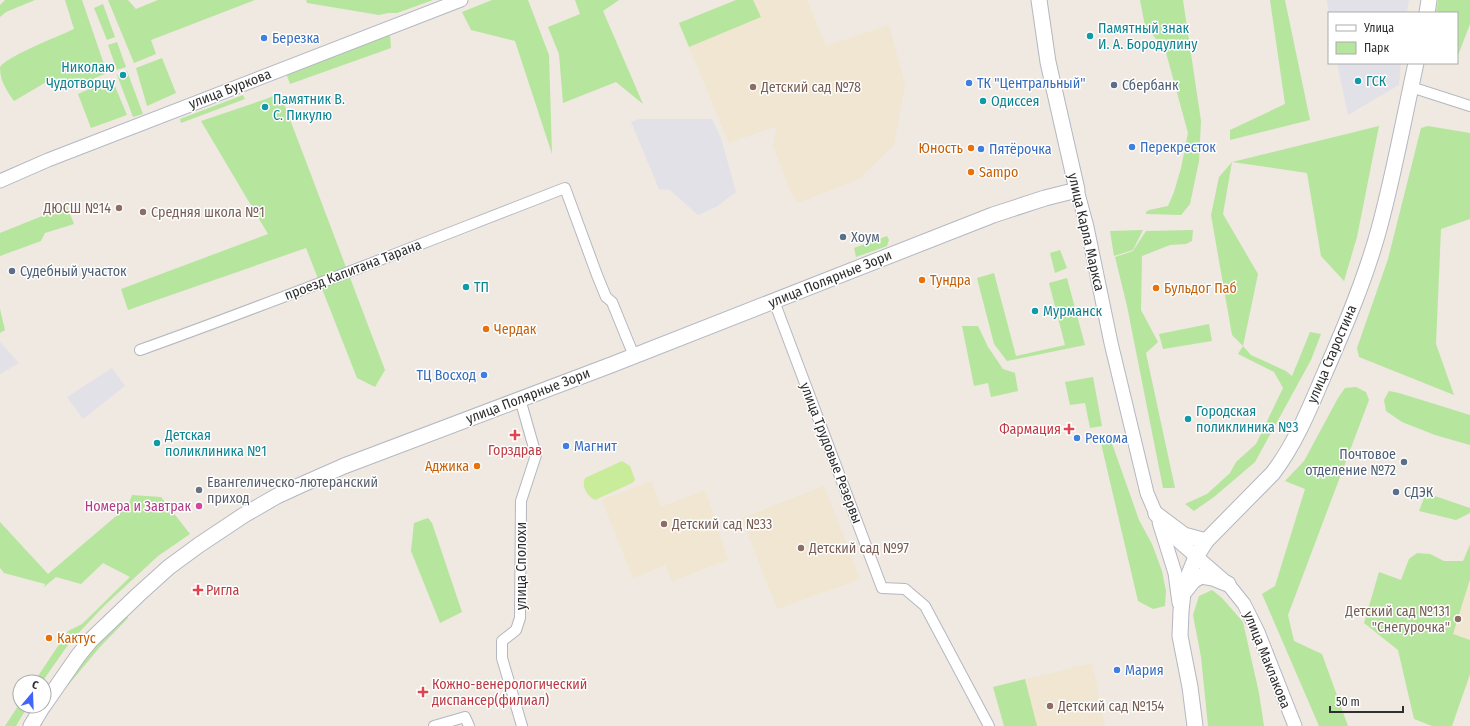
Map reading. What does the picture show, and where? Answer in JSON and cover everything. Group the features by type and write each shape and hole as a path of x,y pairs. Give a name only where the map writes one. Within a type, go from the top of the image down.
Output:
{"main road":[{"path":"1426,12 1429,0"},
{"name":"улица Карла Маркса","path":"1040,7 1048,62 1078,190"},
{"name":"улица Старостина","path":"1181,611 1183,593 1196,557 1206,541 1273,474 1283,461 1305,418 1343,332 1371,254 1386,203 1416,64"},
{"name":"улица Полярные Зори","path":"52,695 83,650 123,608 169,567 244,515 301,484 634,356 992,215 1045,198 1078,190"},
{"path":"1156,514 1184,535 1206,541"},
{"path":"1183,593 1193,581 1201,576 1225,581"},
{"path":"1181,611 1180,636 1190,687 1195,726"},
{"name":"улица Полярные Зори","path":"31,726 39,714"}],"street":[{"name":"улица Буркова","path":"0,181 48,160 461,0"},
{"name":"улица Карла Маркса","path":"1033,0 1040,7"},
{"path":"1411,87 1470,106"},
{"name":"проезд Капитана Тарана","path":"140,350 221,321 565,188 606,297 612,302 634,356"},
{"name":"улица Карла Маркса","path":"1078,190 1111,343 1145,487 1156,514 1176,539 1225,581"},
{"name":"улица Трудовые Резервы","path":"774,301 882,588 905,589 925,606 989,726"},
{"name":"улица Сполохи","path":"520,399 536,455 521,501 520,618 516,630 502,641 502,658 522,726"},
{"path":"1156,514 1175,573 1181,611"},
{"name":"улица Маклакова","path":"1225,581 1244,604 1254,624 1295,726"},
{"path":"434,726 465,717 469,726"}],"shaded area":[{"path":"736,0 807,0 826,46 889,25 905,85 894,145 859,179 798,203 790,191 773,146 777,126 729,143 679,23"},
{"path":"1327,0 1409,0 1407,12 1328,12"},
{"path":"1337,64 1401,64 1399,85 1348,115"},
{"path":"639,119 712,119 721,138 736,192 716,207 698,215 670,190 659,189 631,122"},
{"path":"0,342 19,363 0,374"},
{"path":"112,368 125,386 83,419 67,397"},
{"name":"Детский сад №33","path":"651,481 661,507 705,490 728,560 672,581 666,565 633,578 602,500"},
{"name":"Детский сад №97","path":"824,486 860,579 777,609 742,518"},
{"name":"Детский сад №131 \"Снегурочка\"","path":"1470,541 1470,676 1467,687 1428,674"},
{"name":"Детский сад №154","path":"1092,663 1105,726 1004,726 993,687"}],"green space":[{"path":"5,0 35,0 6,12 0,17 0,5"},
{"path":"65,0 82,0 107,73 76,86 48,81 14,101 6,90 0,73 0,68 3,64 21,53 74,29"},
{"path":"108,0 128,0 136,9 158,0 255,0 151,40 156,54 134,63"},
{"path":"306,0 433,0 397,13 379,15 307,3"},
{"path":"492,0 528,0 549,55 552,154 515,41 471,30 462,12"},
{"path":"575,0 619,0 603,11 643,104 616,82 563,103 559,54 548,27 580,14"},
{"path":"736,0 753,0 761,17 689,47 679,23"},
{"path":"1140,0 1183,0 1201,121 1199,161 1190,204 1181,215 1146,214 1149,210 1168,206 1181,168 1188,133 1165,49 1145,26"},
{"path":"1270,0 1285,0 1310,120 1230,140 1230,130 1285,104"},
{"path":"1438,0 1470,0 1470,24 1458,55 1458,12 1436,12"},
{"path":"103,4 115,37 107,40 94,8"},
{"path":"390,34 391,48 290,84 286,73"},
{"path":"117,42 126,67 117,70 108,45"},
{"path":"162,58 176,93 147,106 136,68"},
{"path":"127,71 143,114 133,117 117,75"},
{"path":"112,79 127,115 91,128 78,94"},
{"path":"280,93 385,370 375,387 357,378 306,248 128,310 121,289 268,234 201,121"},
{"path":"243,95 245,99 181,123 180,119"},
{"path":"1379,126 1357,237 1344,281 1321,256 1307,173 1232,162"},
{"path":"1428,126 1470,133 1470,219 1441,229 1436,344 1454,395 1359,357 1357,348 1388,259 1421,128"},
{"path":"1232,162 1223,214 1258,274 1243,346 1232,335 1211,215 1219,177"},
{"path":"67,206 74,224 45,233 41,241 0,256 0,233"},
{"path":"1143,230 1133,250 1114,256 1110,231"},
{"path":"1193,230 1192,241 1186,244 1170,245 1142,256 1141,310 1158,342 1146,353 1175,488 1163,488 1127,306 1115,257 1133,251 1146,231"},
{"path":"887,236 889,240 887,246 856,257 854,248"},
{"path":"1060,250 1067,268 1055,273 1050,253"},
{"path":"994,273 1016,356 1065,345 1049,283 1067,278 1085,345 1007,361 994,344 977,278"},
{"path":"0,309 5,330 0,333"},
{"path":"1209,324 1212,341 1163,349 1159,334"},
{"path":"962,326 978,326 988,347 1003,369 1015,373 1018,391 991,397 988,383 974,386"},
{"path":"1310,332 1321,334 1311,360 1255,462 1214,497 1194,511 1185,504 1207,494 1230,473 1236,462 1256,444 1283,388 1274,372 1238,354 1243,346 1251,355 1286,371 1292,376"},
{"path":"1093,377 1102,426 1090,428 1085,403 1070,405 1065,382"},
{"path":"1356,387 1366,392 1369,400 1288,615 1294,641 1322,654 1348,726 1319,726 1262,594 1275,586 1305,489 1285,481 1304,461 1338,398 1345,388"},
{"path":"1389,391 1470,415 1470,445 1435,435 1402,422 1386,411 1384,400"},
{"path":"1109,435 1139,520 1152,544 1162,571 1166,591 1165,606 1153,609 1138,601 1100,439"},
{"path":"622,461 630,466 635,480 632,483 595,500 590,496 584,487 585,478"},
{"path":"1426,493 1470,508 1470,513 1456,520 1419,511"},
{"path":"132,495 161,497 190,534 158,556 105,605 70,642 48,674 39,674 68,631 82,624 130,577 103,563 81,584 56,577 44,587 45,584 4,573 0,568 0,522 48,574 128,506"},
{"path":"428,518 432,523 462,612 440,623 411,551 414,523"},
{"path":"1470,545 1470,579 1453,634 1470,640 1470,674 1452,726 1432,726 1414,719 1398,650 1364,623 1379,572 1401,580 1409,559 1417,553 1430,554 1444,561 1463,561"},
{"path":"1212,590 1222,598 1243,622 1259,693 1264,726 1208,726 1201,657 1193,615 1199,596"},
{"path":"124,610 128,618 100,647 52,704 52,697"},
{"path":"1025,679 1037,726 1004,726 993,687"},
{"path":"13,714 23,714 16,726 5,726"}],"place":[{"name":"Памятный знак И. А. Бородулину","path":"1090,36"},
{"name":"Березка","path":"264,38"},
{"name":"Николаю Чудотворцу","path":"123,75"},
{"name":"ГСК","path":"1358,81"},
{"name":"ТК \"Центральный\"","path":"969,83"},
{"name":"Сбербанк","path":"1114,85"},
{"name":"Детский сад №78","path":"753,87"},
{"name":"Одиссея","path":"983,101"},
{"name":"Памятник В. С. Пикулю","path":"265,107"},
{"name":"Перекресток","path":"1132,147"},
{"name":"Юность","path":"971,148"},
{"name":"Пятёрочка","path":"981,149"},
{"name":"Sampo","path":"971,172"},
{"name":"ДЮСШ №14","path":"119,208"},
{"name":"Средняя школа №1","path":"143,212"},
{"name":"Хоум","path":"843,237"},
{"name":"Судебный участок","path":"12,271"},
{"name":"Тундра","path":"922,280"},
{"name":"ТП","path":"466,287"},
{"name":"Бульдог Паб","path":"1156,288"},
{"name":"Мурманск","path":"1035,311"},
{"name":"Чердак","path":"486,329"},
{"name":"ТЦ Восход","path":"484,375"},
{"name":"Городская поликлиника №3","path":"1188,419"},
{"name":"Фармация","path":"1069,429"},
{"name":"Горздрав","path":"515,435"},
{"name":"Рекома","path":"1077,438"},
{"name":"Детская поликлиника №1","path":"157,443"},
{"name":"Магнит","path":"566,446"},
{"name":"Почтовое отделение №72","path":"1404,462"},
{"name":"Аджика","path":"477,466"},
{"name":"Евангелическо-лютеранский приход","path":"199,490"},
{"name":"СДЭК","path":"1396,492"},
{"name":"Номера и Завтрак","path":"199,506"},
{"name":"Детский сад №33","path":"664,524"},
{"name":"Детский сад №97","path":"801,548"},
{"name":"Ригла","path":"198,590"},
{"name":"Детский сад №131 \"Снегурочка\"","path":"1458,619"},
{"name":"Кактус","path":"49,638"},
{"name":"Мария","path":"1117,670"},
{"name":"Кожно-венерологический диспансер(филиал)","path":"423,692"},
{"name":"Детский сад №154","path":"1050,706"}]}
